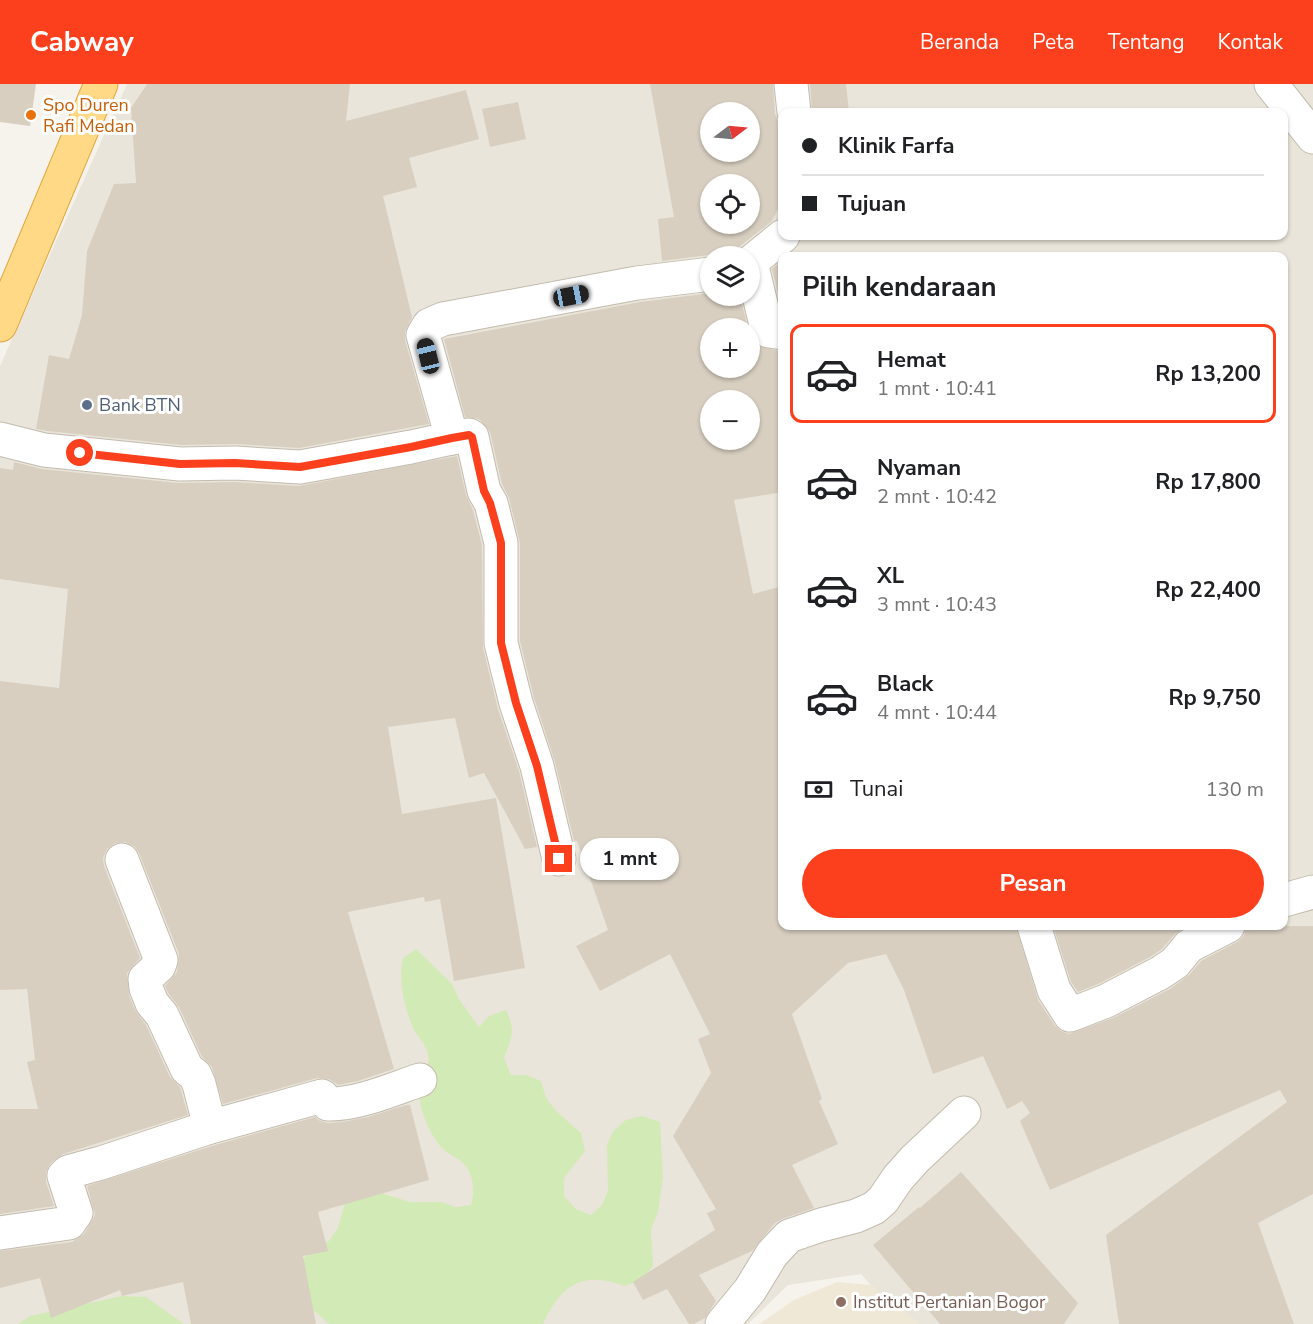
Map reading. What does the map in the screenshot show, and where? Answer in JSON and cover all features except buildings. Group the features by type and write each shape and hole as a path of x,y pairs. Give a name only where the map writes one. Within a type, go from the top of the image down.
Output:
{"highway":[{"path":"0,325 101,84"}],"street":[{"path":"791,84 794,108"},
{"path":"1271,84 1313,136"},
{"path":"760,255 778,240"},
{"path":"452,438 423,335 429,326 443,319 637,283 700,275"},
{"path":"760,300 769,331 778,332"},
{"path":"0,439 44,450 180,464 235,463 300,467 469,435 472,437 484,491 497,524 501,543 501,643 516,703 537,766 559,859"},
{"path":"122,860 160,960 159,966 146,978 146,988 187,1069 195,1075 210,1127"},
{"path":"1288,899 1313,892"},
{"path":"1035,930 1054,990 1070,1015 1107,1001 1160,973 1174,963 1189,946 1220,930"},
{"path":"0,1233 69,1223 76,1213 64,1176 68,1172 210,1127 322,1096 328,1104 338,1104 420,1080"},
{"path":"722,1324 750,1290 772,1254 789,1236 856,1216 874,1208 915,1159 964,1113"}],"shaded area":[{"path":"127,84 1313,84 1313,1324 905,1324 861,1274 788,1285 748,1324 0,1324 0,366"},
{"name":"Institut Pertanian Bogor","path":"837,1282 871,1285 920,1324 759,1324 794,1300"}],"green space":[{"path":"416,949 452,984 459,999 479,1027 489,1016 506,1010 512,1034 504,1058 511,1075 526,1075 541,1081 546,1098 556,1111 581,1133 585,1151 564,1178 564,1196 576,1209 591,1215 602,1205 608,1191 607,1145 614,1130 626,1120 642,1116 660,1122 663,1177 658,1212 651,1229 653,1266 642,1280 624,1286 596,1280 574,1284 557,1299 543,1324 329,1324 309,1306 302,1260 314,1249 329,1241 338,1228 347,1196 378,1192 410,1202 441,1202 456,1207 471,1205 473,1188 469,1172 462,1162 437,1142 426,1121 419,1096 421,1081 428,1065 428,1054 409,1018 404,1001 401,975 403,958"},
{"path":"122,1296 146,1297 184,1324 18,1324 30,1316"}],"place":[{"name":"Spo Duren Rafi Medan","path":"31,115"},
{"name":"Bank BTN","path":"87,405"},
{"name":"Institut Pertanian Bogor","path":"841,1302"}],"route":[{"path":"80,453 180,464 235,463 300,467 469,435 472,437 484,491 497,524 501,543 501,643 516,703 537,766 559,859"}]}
